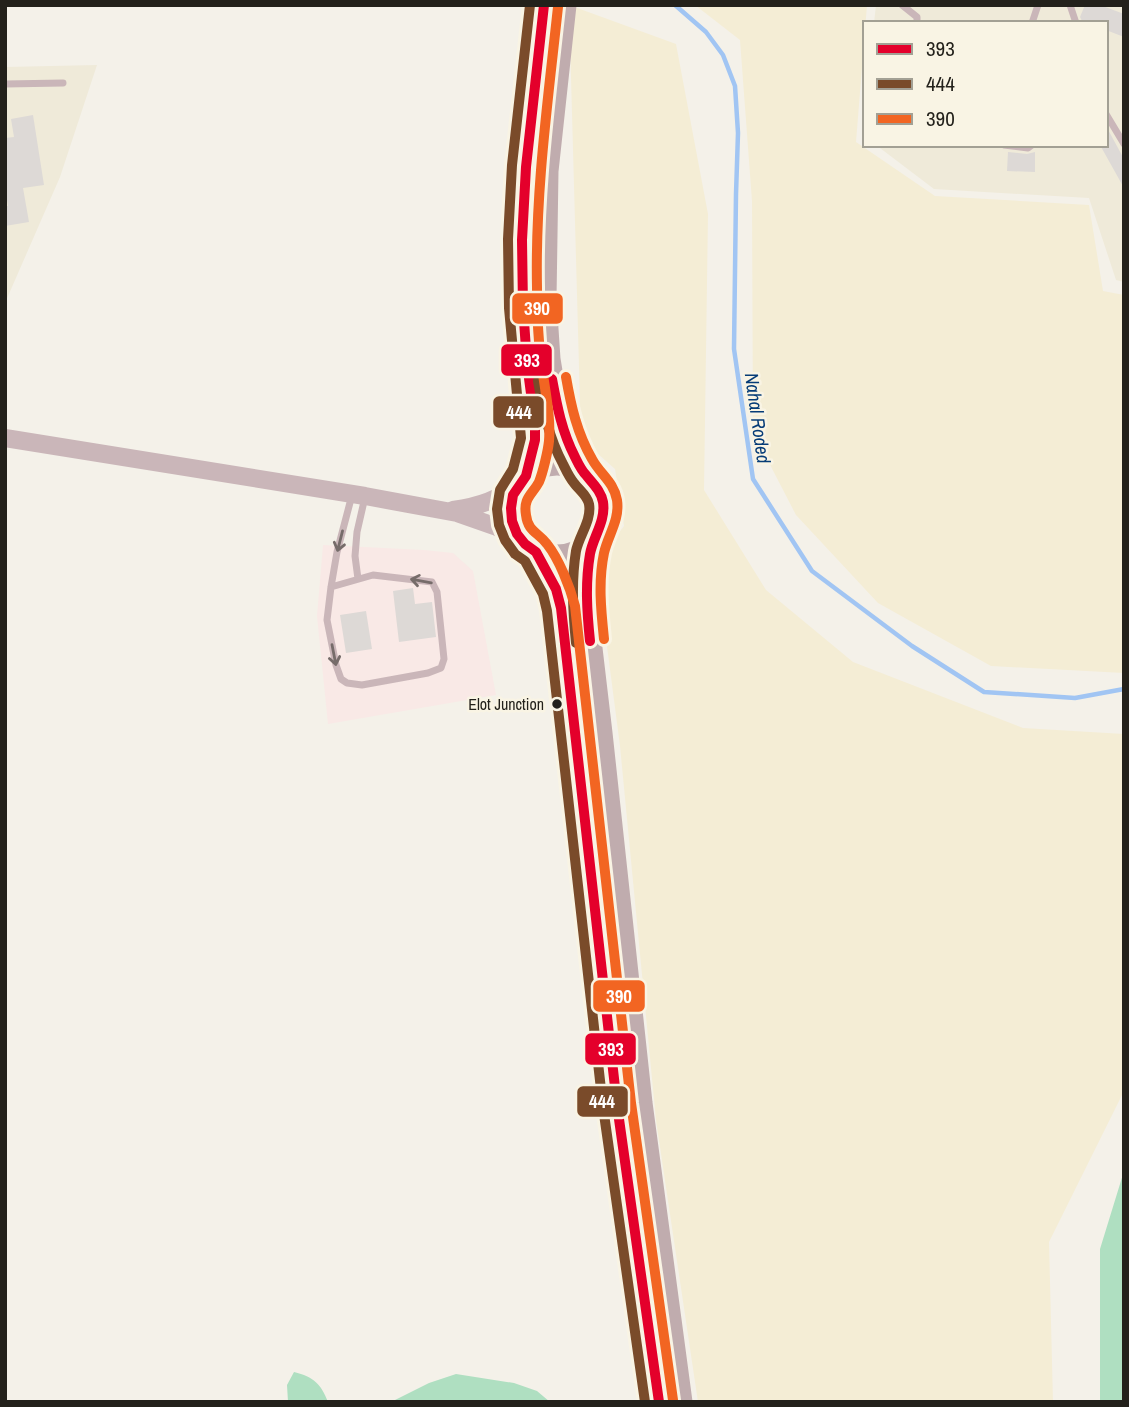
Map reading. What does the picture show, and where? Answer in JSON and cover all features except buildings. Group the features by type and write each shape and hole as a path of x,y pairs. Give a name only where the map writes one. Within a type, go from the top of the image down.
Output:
{"highway":[{"path":"544,5 526,167 522,240 523,307 535,440 523,479 513,495 512,522 517,534 531,548 552,580 561,608 617,1105 659,1402"},
{"path":"565,5 547,171 545,299 549,359 559,419 582,471"},
{"path":"523,479 534,470 546,466 571,466 592,480 603,503 600,528 584,548 561,557 548,556 531,548"},
{"path":"593,539 586,580 586,606 641,1103 681,1402"}],"street":[{"path":"5,438 447,511 497,527 531,548"},
{"path":"447,511 481,505 496,499 523,479"}],"lane":[{"path":"902,5 917,20"},
{"path":"5,84 63,83"},
{"path":"1108,117 1124,144"},
{"path":"358,495 355,556 358,579"},
{"path":"331,587 373,575 432,582 437,592 444,659 441,668 428,673 362,685 347,683 341,679 327,620 331,587 337,552 358,495"}],"shaded area":[{"path":"876,5 1124,5 1124,282 1116,280 1089,198 934,189 879,147 1108,147 1108,21 874,21"},
{"path":"97,65 60,177 5,303 5,67"},
{"path":"323,545 453,553 473,571 496,695 328,724 317,616"}],"green space":[{"path":"1124,1171 1124,1402 1100,1402 1100,1249"},
{"path":"294,1372 316,1382 328,1402 288,1402 287,1385"},
{"path":"456,1374 514,1383 537,1391 550,1402 386,1402"}],"sand":[{"path":"569,5 676,44 708,214 704,490 766,590 853,662 1023,728 1124,734 1124,1091 1049,1242 1053,1402 698,1402 656,1120 620,746 596,562 624,526 615,469 581,439"},
{"path":"695,5 867,5 866,21 863,21 856,142 935,196 1089,205 1103,291 1124,295 1124,673 991,666 878,603 796,515 753,432 752,201 740,40"}],"waterway":[{"name":"Nahal Roded","path":"675,5 706,32 723,55 735,86 738,133 734,349 753,479 812,571 912,646 984,692 1075,698 1124,689"}],"transit line":[{"name":"444","path":"530,5 512,165 508,239 509,308 521,438 513,469 500,490 497,509 505,540 515,554 525,561 543,594 547,611 603,1107 645,1402"},
{"name":"393","path":"544,5 526,167 522,240 523,307 535,440 526,476 513,495 512,521 517,534 536,552 556,589 561,608 617,1105 659,1402"},
{"name":"390","path":"558,7 543,147 537,252 538,327 549,441 541,478 525,509 529,525 547,544 560,565 575,606 631,1103 673,1400"},
{"name":"390","path":"566,377 572,409 582,439 595,464 613,488 617,500 617,514 604,553 601,575 604,639"},
{"name":"393","path":"552,379 560,419 570,448 581,469 599,491 603,502 603,516 588,565 590,641"},
{"name":"444","path":"538,381 554,444 569,476 589,504 589,516 574,563 576,643"}],"place":[{"name":"Elot Junction","path":"557,704"}]}
